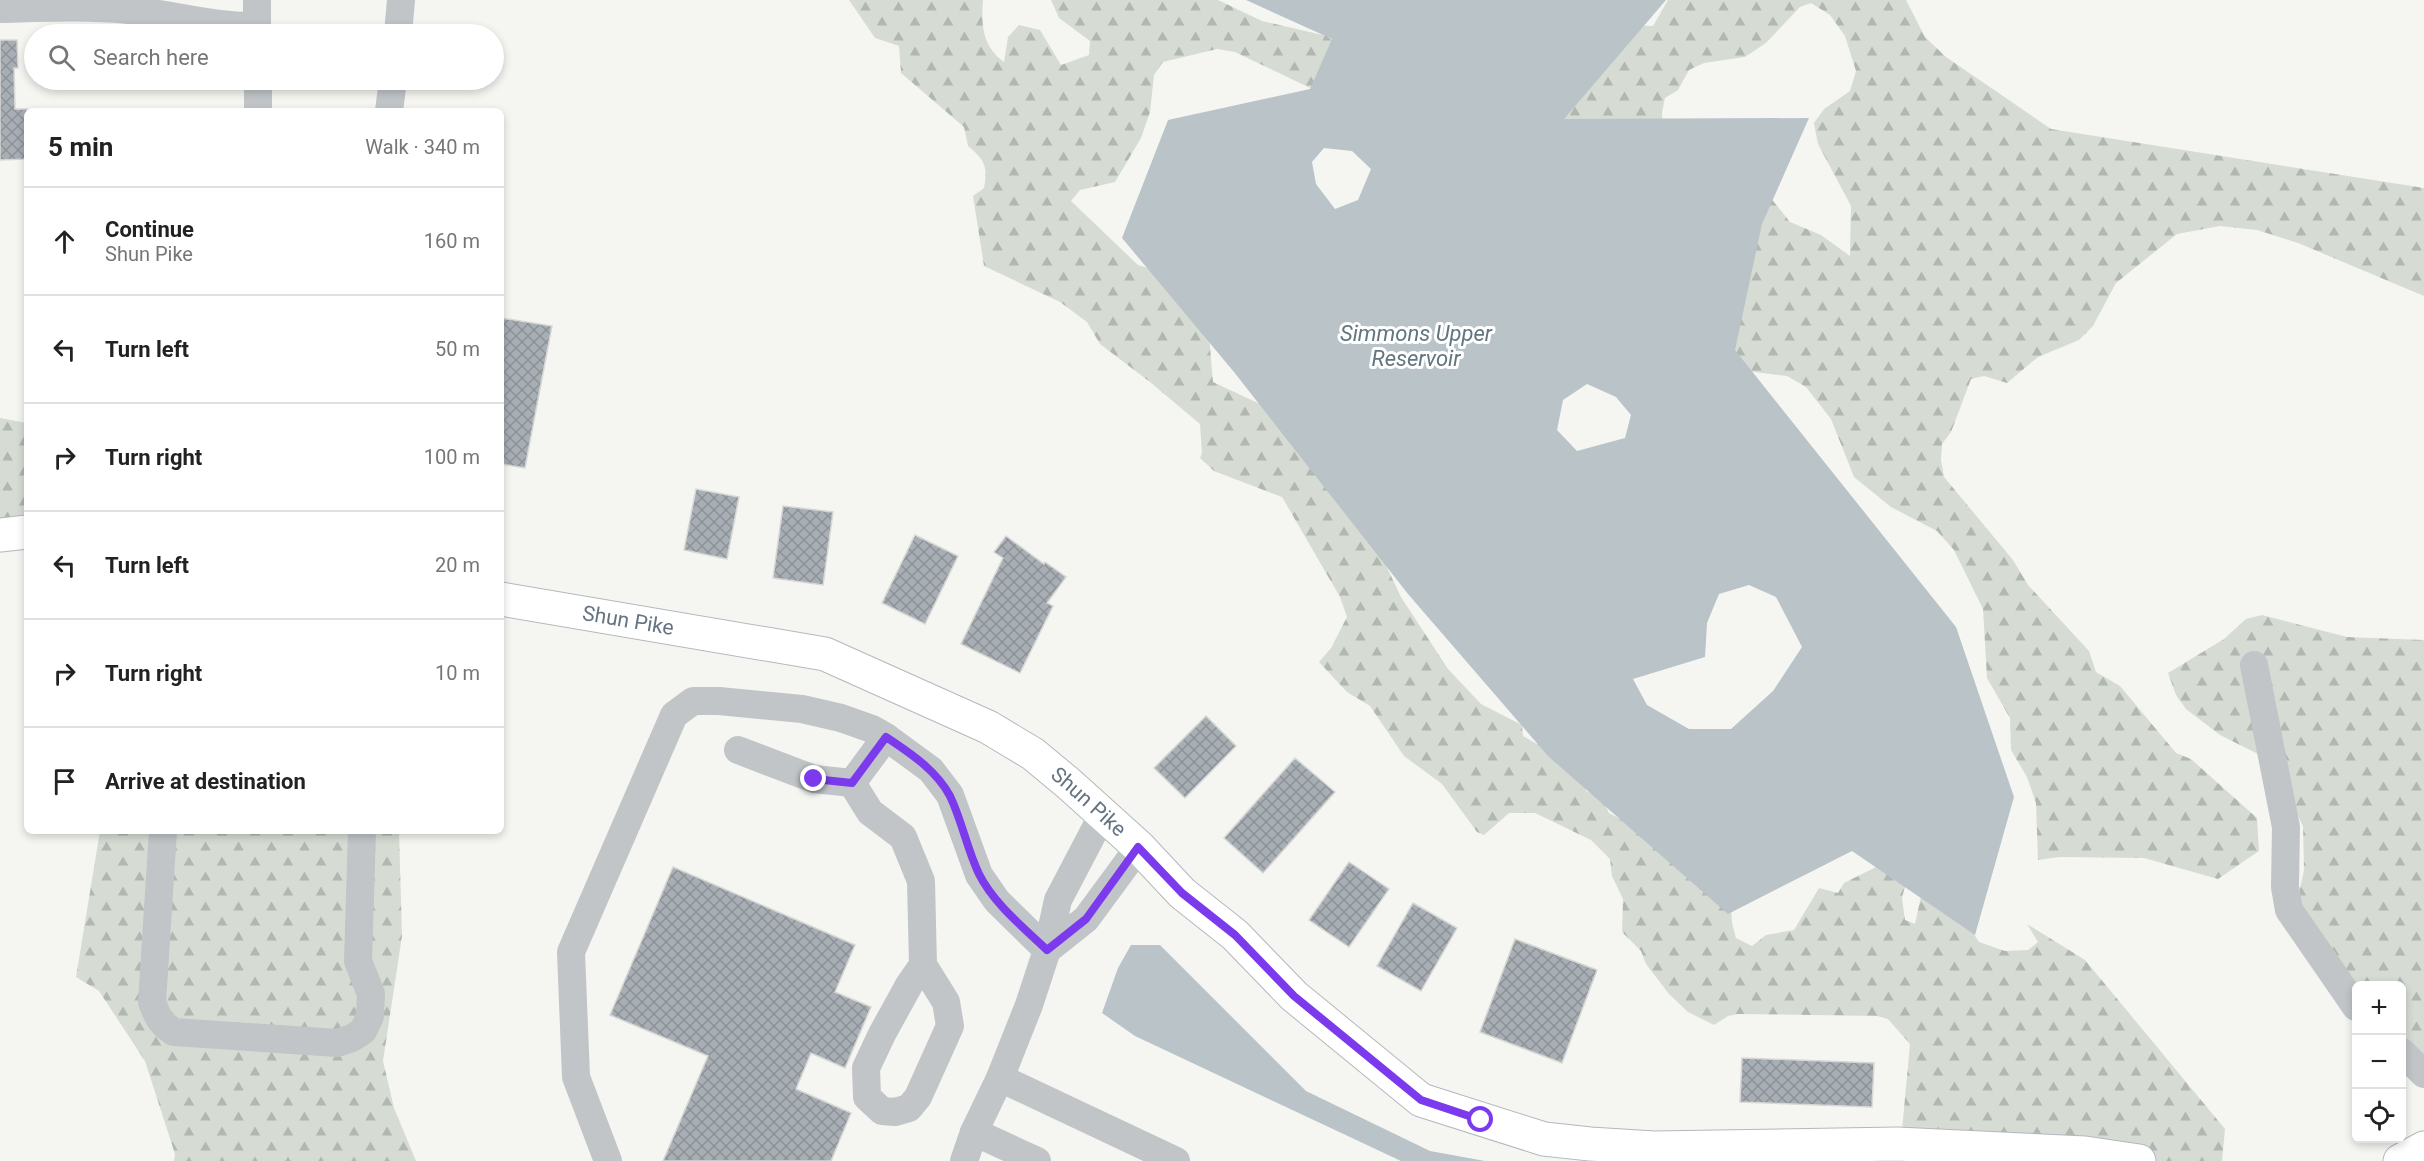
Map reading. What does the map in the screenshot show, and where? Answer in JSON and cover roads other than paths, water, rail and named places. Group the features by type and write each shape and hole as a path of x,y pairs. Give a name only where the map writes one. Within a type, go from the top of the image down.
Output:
{"main road":[{"path":"0,535 24,532"},
{"name":"Shun Pike","path":"504,600 825,654 906,689 997,733 1033,754 1068,783 1138,847 1182,893 1235,935 1294,996 1421,1100 1544,1139 1590,1144 1814,1153 1897,1144 2085,1153 2139,1161"},
{"path":"2400,1161 2424,1148"}],"street":[{"path":"399,24 402,0"},
{"path":"0,9 131,10 212,24"},
{"path":"258,90 258,108"},
{"path":"389,108 392,90"},
{"path":"2254,665 2286,827 2285,887 2289,910 2352,1001"},
{"path":"608,1161 576,1077 571,952 674,715 693,701 718,700 802,709 841,718 872,729 886,737 931,770 950,795 979,875 997,901 1047,950"},
{"path":"852,783 886,737"},
{"path":"738,750 814,779 852,783"},
{"path":"852,783 870,812 903,837 908,848 921,881 924,965"},
{"path":"964,1161 974,1132 1000,1078 1029,1005 1047,950 1058,900 1102,816"},
{"path":"163,834 152,1002 156,1015 163,1025 174,1032 337,1043 363,1031 370,1016 371,994 358,961 362,834"},
{"path":"1047,950 1086,919 1138,847"},
{"path":"2406,1056 2424,1074"},
{"path":"1000,1078 1176,1161"},
{"path":"974,1132 1036,1161"}],"water":[{"name":"Simmons Upper Reservoir","path":"1246,0 1666,0 1564,119 1809,118 1762,224 1735,350 1956,627 2014,797 1975,935 1852,851 1728,914 1548,756 1408,594 1234,372 1122,238 1168,120 1310,89 1332,39","holes":["1324,148 1352,151 1371,169 1358,200 1335,209 1316,184 1312,162","1587,384 1616,397 1631,415 1625,438 1577,451 1557,430 1563,400","1749,585 1776,597 1802,647 1773,691 1731,729 1689,729 1647,705 1633,679 1705,657 1707,623 1719,594"]},
{"path":"1131,945 1160,945 1306,1091 1430,1151 1485,1161 1401,1161 1135,1036 1102,1013 1118,968"}]}
